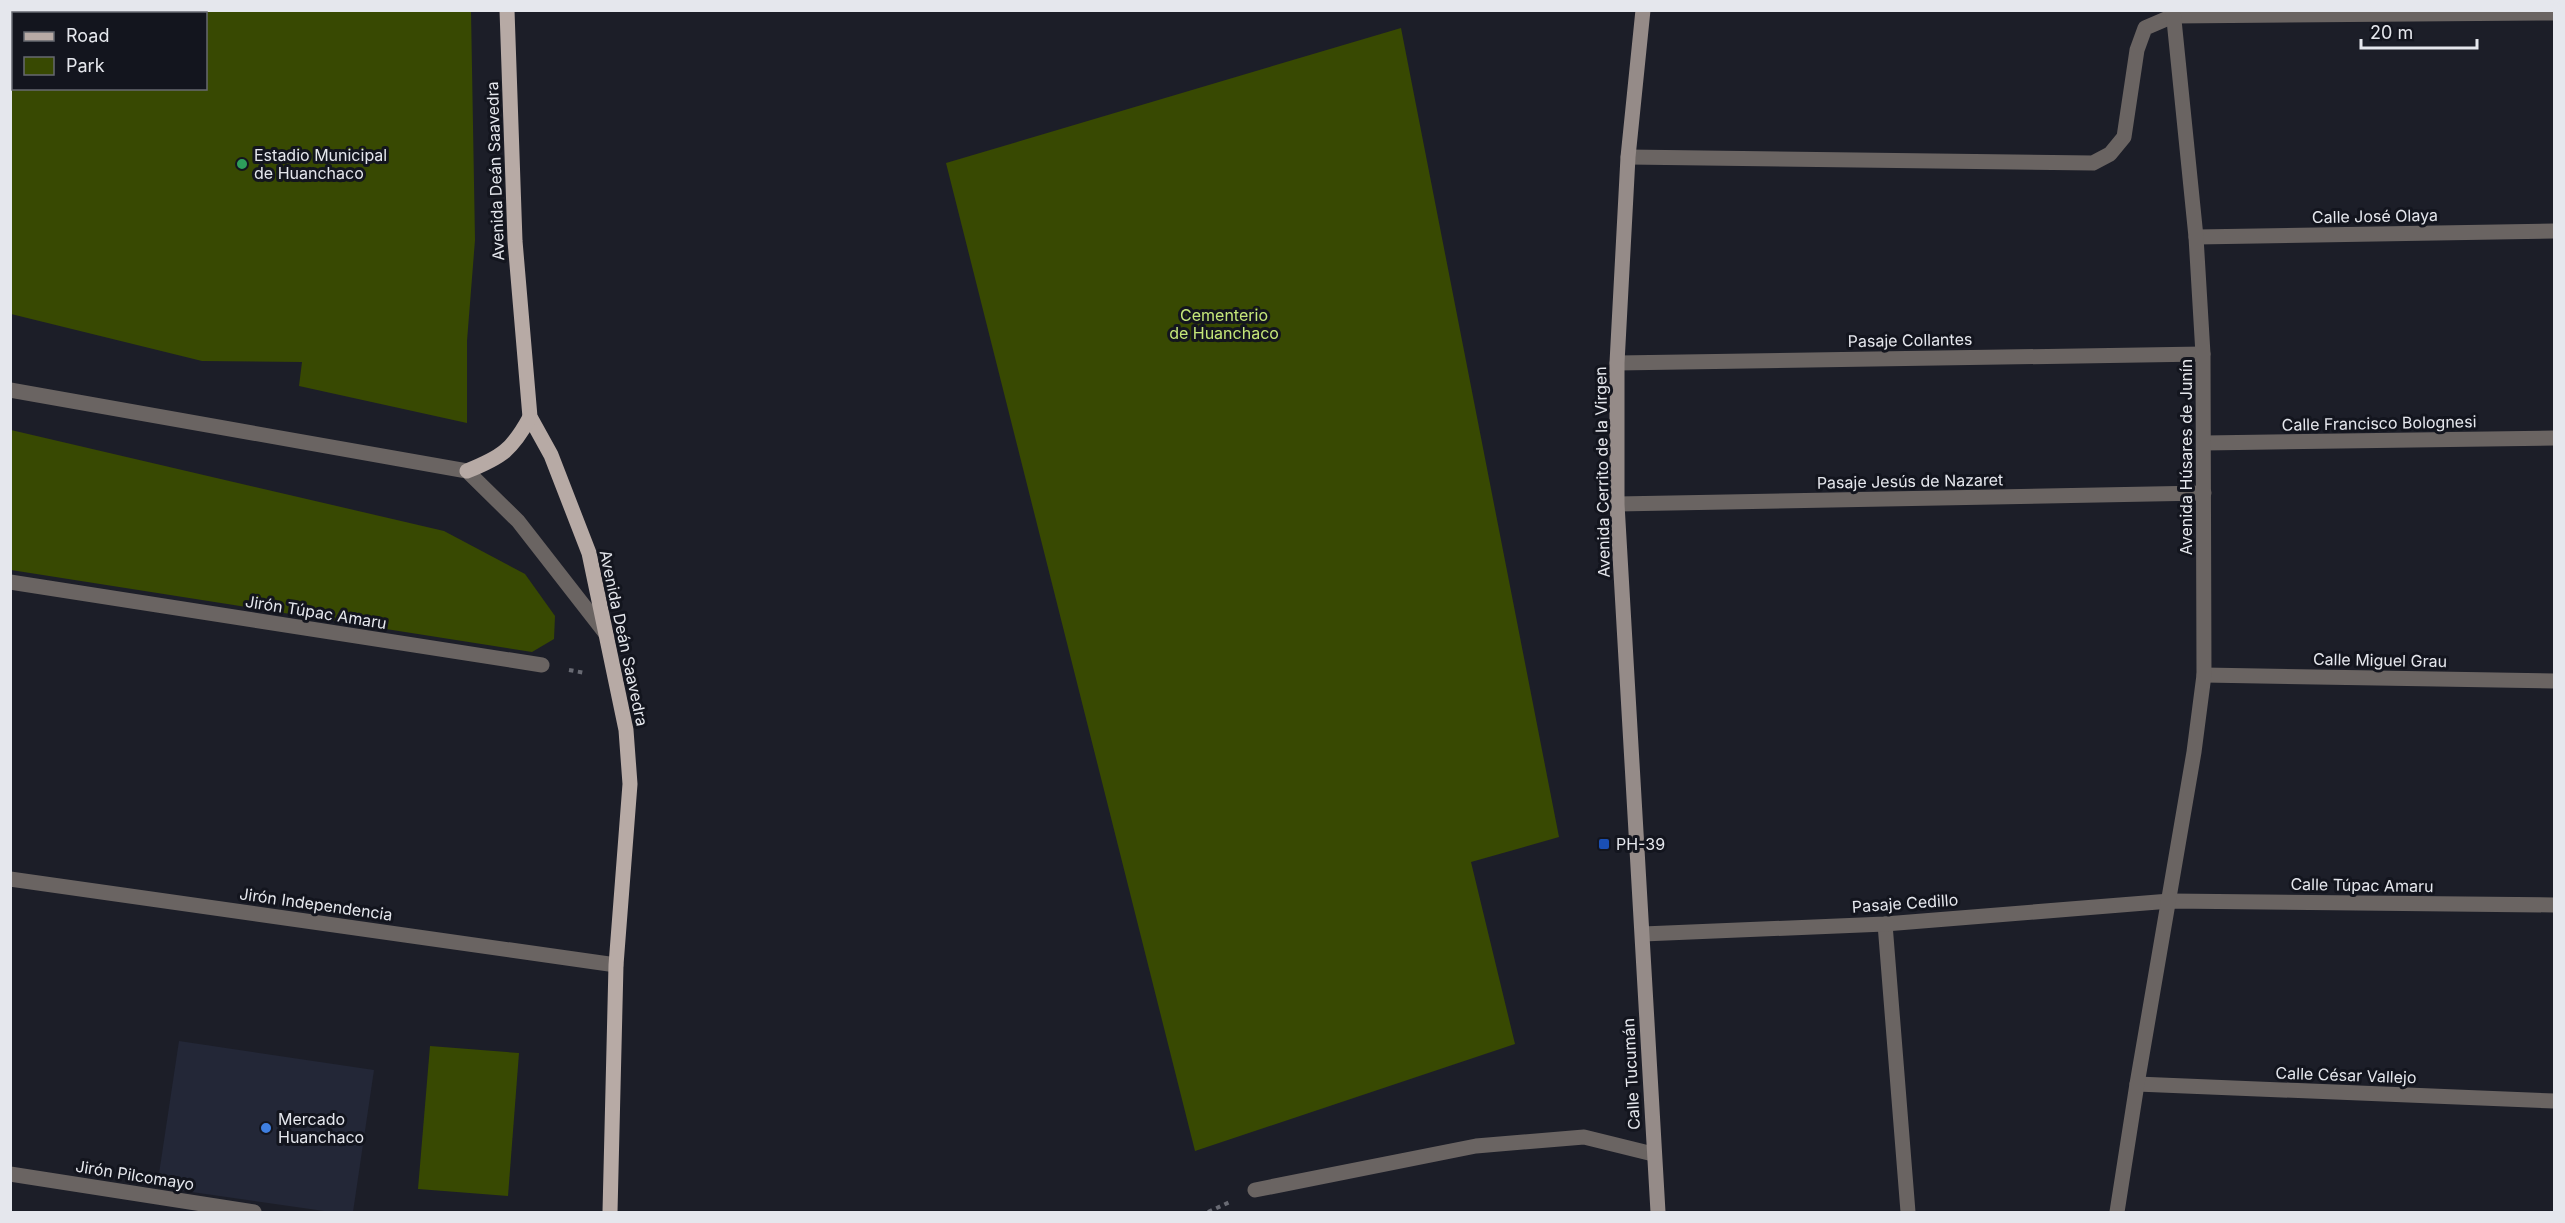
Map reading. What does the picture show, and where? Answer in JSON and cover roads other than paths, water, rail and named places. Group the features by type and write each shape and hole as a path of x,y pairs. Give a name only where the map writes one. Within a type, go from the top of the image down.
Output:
{"main road":[{"name":"Avenida Deán Saavedra","path":"507,10 515,241 530,417 550,455 589,553 626,730 630,784 616,965 610,1212"},
{"path":"467,471 494,460 517,441 530,417"}],"street":[{"name":"Avenida Cerrito de la Virgen","path":"1643,10 1628,157 1617,363 1617,504 1643,934"},
{"path":"1628,157 2093,163 2110,154 2124,137 2137,50 2145,28 2173,13 2554,13"},
{"name":"Avenida Húsares de Junín","path":"2117,1212 2170,901 2204,675 2203,354 2196,237 2173,13"},
{"name":"Calle José Olaya","path":"2196,237 2554,231"},
{"name":"Pasaje Collantes","path":"1617,363 2203,354"},
{"path":"10,390 467,471 518,521 606,634"},
{"name":"Calle Francisco Bolognesi","path":"2204,443 2554,438"},
{"name":"Pasaje Jesús de Nazaret","path":"1617,504 2204,493"},
{"name":"Jirón Túpac Amaru","path":"10,582 542,665"},
{"name":"Calle Miguel Grau","path":"2204,675 2554,681"},
{"name":"Jirón Independencia","path":"10,879 616,965"},
{"name":"Pasaje Cedillo","path":"1643,934 1885,924 2170,901"},
{"name":"Calle Túpac Amaru","path":"2170,901 2554,905"},
{"path":"1885,924 1908,1212"},
{"name":"Calle Tucumán","path":"1643,934 1653,1154 1658,1212"},
{"name":"Calle César Vallejo","path":"2137,1084 2554,1101"},
{"path":"1255,1190 1476,1146 1584,1137 1653,1154"},
{"name":"Jirón Pilcomayo","path":"10,1174 254,1212"}],"place":[{"name":"Estadio Municipal de Huanchaco","path":"242,164"},
{"name":"PH-39","path":"1604,844"},
{"name":"Mercado Huanchaco","path":"266,1128"}],"park label":[{"name":"Cementerio de Huanchaco","path":"1224,324"}]}
